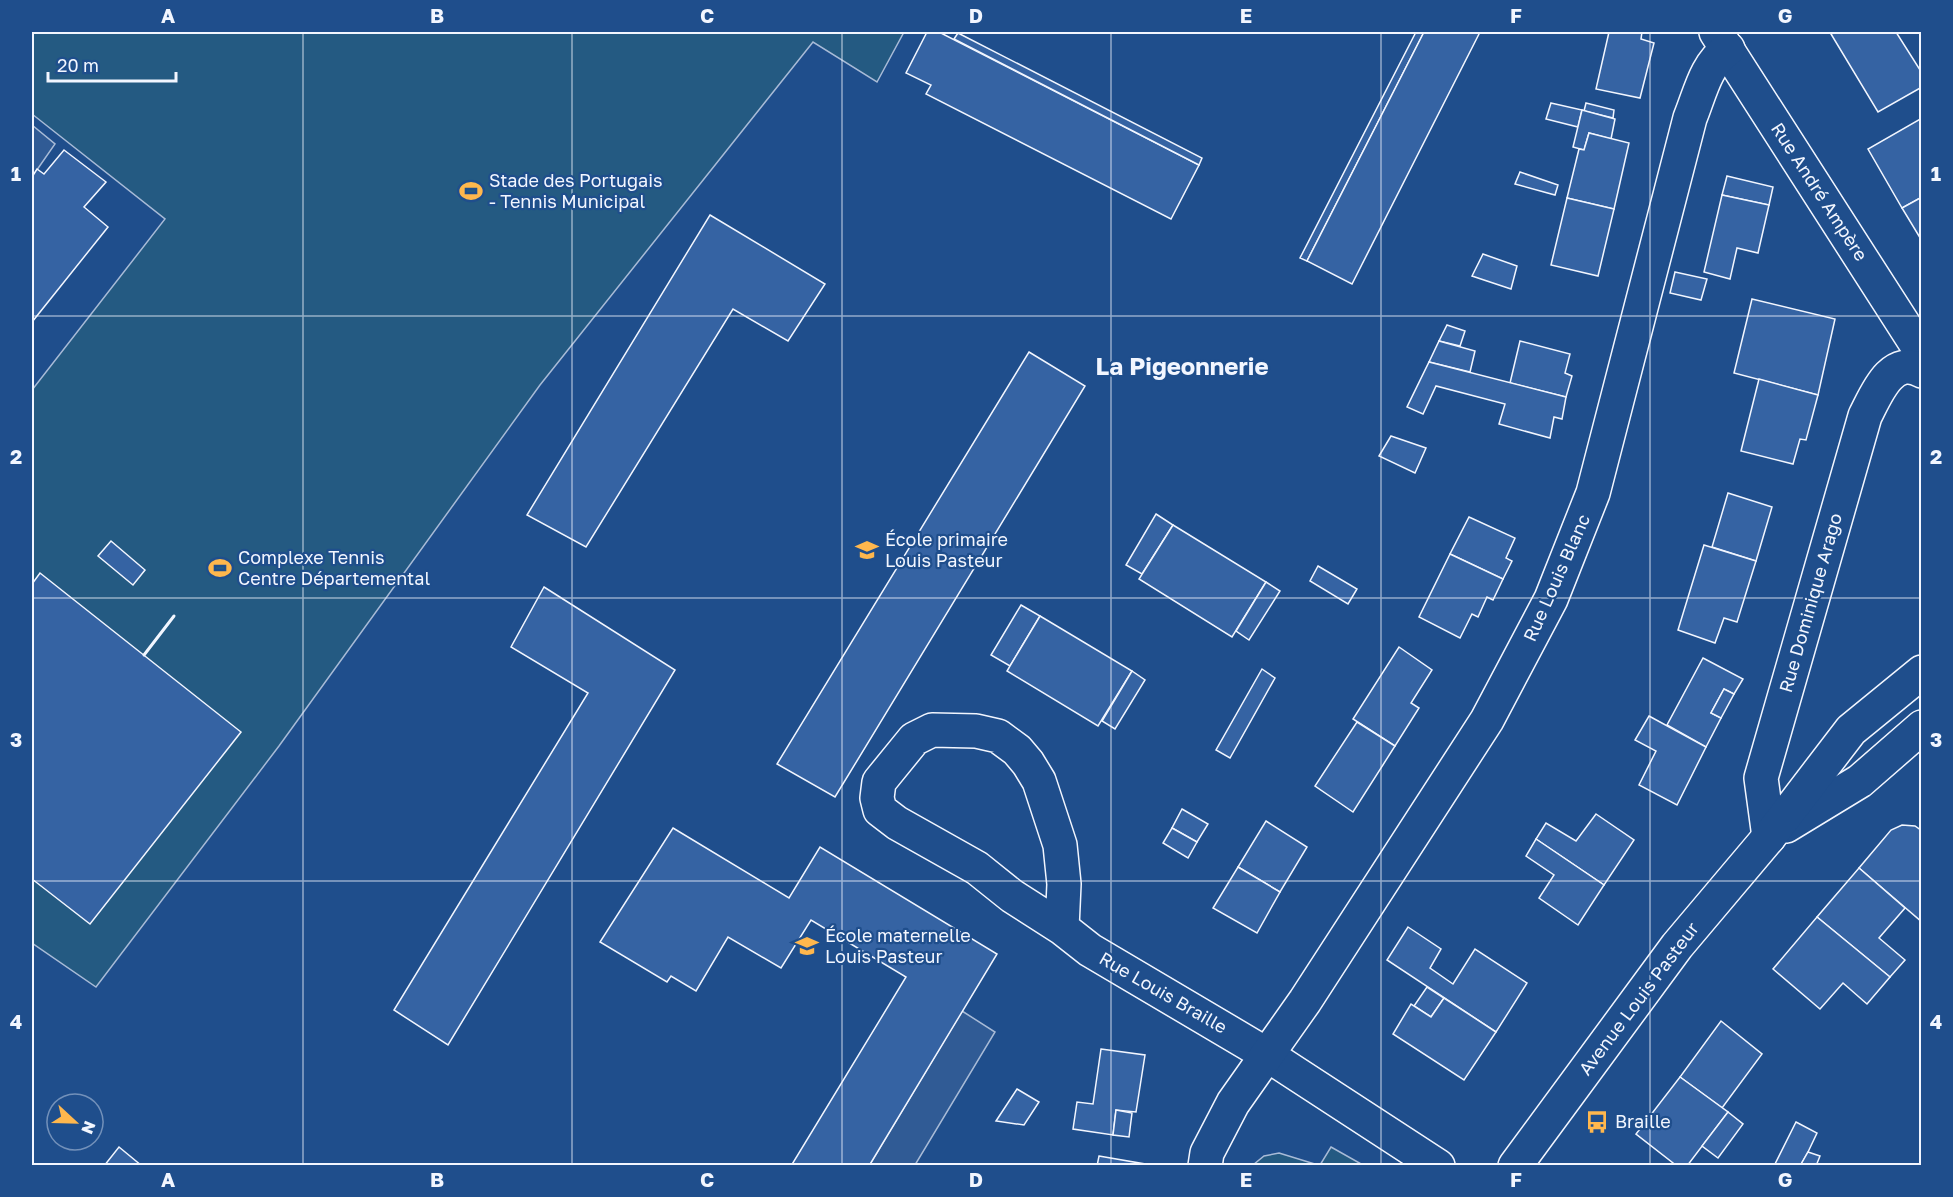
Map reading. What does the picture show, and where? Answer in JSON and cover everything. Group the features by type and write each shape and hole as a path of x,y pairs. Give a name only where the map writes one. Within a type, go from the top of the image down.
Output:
{"street":[{"name":"Rue André Ampère","path":"1722,40 1922,353"},
{"name":"Rue Louis Blanc","path":"1266,1054 1305,1001 1487,720 1551,599 1593,494 1690,118 1722,40"},
{"name":"Rue Dominique Arago","path":"1769,837 1761,778 1865,416 1888,375 1903,322"},
{"path":"1888,375 1905,367 1922,371"},
{"name":"Avenue Louis Pasteur","path":"1515,1166 1677,946 1769,837 1851,730 1922,672"},
{"name":"Avenue Louis Pasteur","path":"1769,837 1860,781 1922,728"},
{"name":"Rue Louis Braille","path":"1062,928 1064,884 1060,845 1039,781 1028,763 1017,750 998,736 976,731 932,730 914,739 879,782 877,798 880,810 897,823 977,868 1012,896 1062,928 1090,950 1266,1054 1438,1166"},
{"path":"1205,1166 1207,1153 1219,1125 1266,1054"}],"shaded area":[{"path":"32,32 904,32 877,82 813,42 540,385 279,746 96,987 32,943 32,390 165,219 32,114"},
{"path":"32,125 55,144 32,177"},
{"path":"962,1011 995,1032 915,1165 869,1166"},
{"path":"1331,1147 1363,1165 1320,1165"},
{"path":"1279,1153 1318,1165 1253,1165 1264,1156"}],"building":[{"path":"927,32 939,32 1199,165 1171,219 926,94 931,85 906,73"},
{"path":"1416,32 1424,32 1307,261 1300,258"},
{"path":"1424,32 1480,32 1352,284 1307,261"},
{"path":"1609,32 1642,32 1641,39 1654,43 1640,98 1596,89"},
{"path":"1835,32 1896,32 1922,73 1922,87 1878,112 1831,34"},
{"path":"958,33 1202,158 1199,165 954,39"},
{"path":"1551,103 1582,110 1578,127 1546,119"},
{"path":"1586,103 1614,110 1613,118 1584,111"},
{"path":"1582,110 1615,119 1611,139 1589,133 1584,150 1573,147"},
{"path":"1922,118 1922,197 1902,208 1868,149"},
{"path":"1589,133 1629,143 1614,209 1567,198 1579,149 1584,150"},
{"path":"64,150 106,182 84,207 108,227 32,322 32,177 37,169 44,174"},
{"path":"1520,172 1558,185 1555,195 1515,184"},
{"path":"1727,176 1773,187 1769,205 1722,195"},
{"path":"1722,195 1769,205 1758,253 1737,248 1730,279 1704,272"},
{"path":"1922,197 1922,241 1902,208"},
{"path":"1567,198 1614,209 1598,276 1551,265"},
{"path":"710,215 825,284 788,341 733,309 586,547 527,515"},
{"path":"1483,254 1517,266 1511,289 1472,276"},
{"path":"1675,272 1707,279 1701,300 1670,293"},
{"path":"1752,299 1835,319 1818,395 1734,373"},
{"path":"1447,325 1465,331 1460,346 1439,341"},
{"path":"1439,341 1475,351 1470,372 1429,362"},
{"path":"1520,341 1570,354 1565,373 1572,376 1566,397 1510,383"},
{"path":"1029,352 1085,386 835,797 777,764"},
{"path":"1429,362 1566,397 1562,419 1554,417 1550,438 1499,424 1505,404 1436,386 1423,414 1407,407"},
{"path":"1759,379 1818,395 1806,440 1800,439 1793,464 1741,451"},
{"path":"1391,436 1426,448 1415,473 1379,456"},
{"path":"1728,493 1772,507 1756,561 1712,547"},
{"path":"1156,514 1173,525 1142,574 1126,565"},
{"path":"1469,517 1515,538 1506,558 1512,561 1503,579 1450,554"},
{"path":"1173,525 1266,582 1232,637 1139,579"},
{"path":"111,541 145,570 133,585 98,556"},
{"path":"1704,545 1756,561 1737,622 1724,618 1715,643 1678,630"},
{"path":"1450,554 1503,579 1493,600 1487,597 1478,617 1472,614 1460,638 1419,617"},
{"path":"1318,566 1357,589 1348,604 1310,581"},
{"path":"40,573 241,732 90,924 32,879 32,584"},
{"path":"1266,582 1280,591 1249,640 1236,631"},
{"path":"544,587 675,670 448,1045 394,1010 588,693 511,647"},
{"path":"1021,605 1040,616 1010,666 991,655"},
{"path":"1040,616 1132,671 1098,726 1007,671"},
{"path":"1399,647 1432,670 1411,703 1419,708 1395,746 1353,719"},
{"path":"1703,658 1743,679 1734,694 1724,689 1711,713 1721,718 1706,747 1667,725"},
{"path":"1262,669 1275,678 1230,758 1216,750"},
{"path":"1132,671 1145,680 1115,729 1102,721"},
{"path":"1724,689 1734,694 1721,718 1711,713"},
{"path":"1649,716 1706,747 1677,805 1639,785 1656,751 1635,740"},
{"path":"1357,722 1395,746 1353,812 1315,786"},
{"path":"1182,809 1208,824 1197,842 1172,828"},
{"path":"1596,814 1634,840 1604,885 1536,839 1546,823 1576,841"},
{"path":"1266,821 1307,847 1280,892 1238,867"},
{"path":"1902,825 1915,826 1922,831 1922,922 1859,868 1891,830"},
{"path":"673,828 789,898 820,847 997,954 869,1166 791,1166 906,977 811,920 781,968 728,937 696,991 671,976 667,982 600,942"},
{"path":"1172,828 1197,842 1188,858 1163,843"},
{"path":"1536,839 1604,885 1578,925 1539,898 1554,875 1526,856"},
{"path":"1238,867 1280,892 1257,933 1213,908"},
{"path":"1859,868 1905,908 1879,938 1905,960 1890,977 1817,917"},
{"path":"1817,917 1890,977 1867,1004 1843,983 1820,1009 1773,969"},
{"path":"1408,927 1441,949 1430,968 1453,984 1475,949 1527,983 1496,1032 1387,960"},
{"path":"1427,987 1444,998 1431,1017 1414,1006"},
{"path":"1444,998 1496,1032 1464,1080 1393,1034 1411,1004 1431,1017"},
{"path":"1721,1021 1762,1054 1722,1108 1680,1077"},
{"path":"1101,1049 1145,1055 1136,1112 1116,1110 1113,1135 1073,1129 1077,1102 1093,1104"},
{"path":"1680,1077 1728,1112 1687,1166 1677,1166 1636,1134"},
{"path":"1017,1089 1039,1102 1024,1125 996,1121"},
{"path":"1116,1110 1132,1113 1129,1137 1113,1135"},
{"path":"1728,1112 1743,1124 1718,1158 1702,1146"},
{"path":"1796,1122 1817,1133 1808,1152 1800,1166 1774,1166"},
{"path":"119,1147 142,1166 104,1166"},
{"path":"1808,1152 1820,1156 1816,1166 1800,1166"},
{"path":"1099,1156 1145,1164 1145,1166 1097,1166"}],"wall":[{"path":"144,655 174,616"}],"place":[{"name":"Stade des Portugais - Tennis Municipal","path":"471,191"},
{"name":"École primaire Louis Pasteur","path":"867,550"},
{"name":"Complexe Tennis Centre Départemental","path":"220,568"},
{"name":"École maternelle Louis Pasteur","path":"807,946"},
{"name":"Braille","path":"1597,1122"}],"district":[{"name":"La Pigeonnerie","path":"1182,367"}]}
